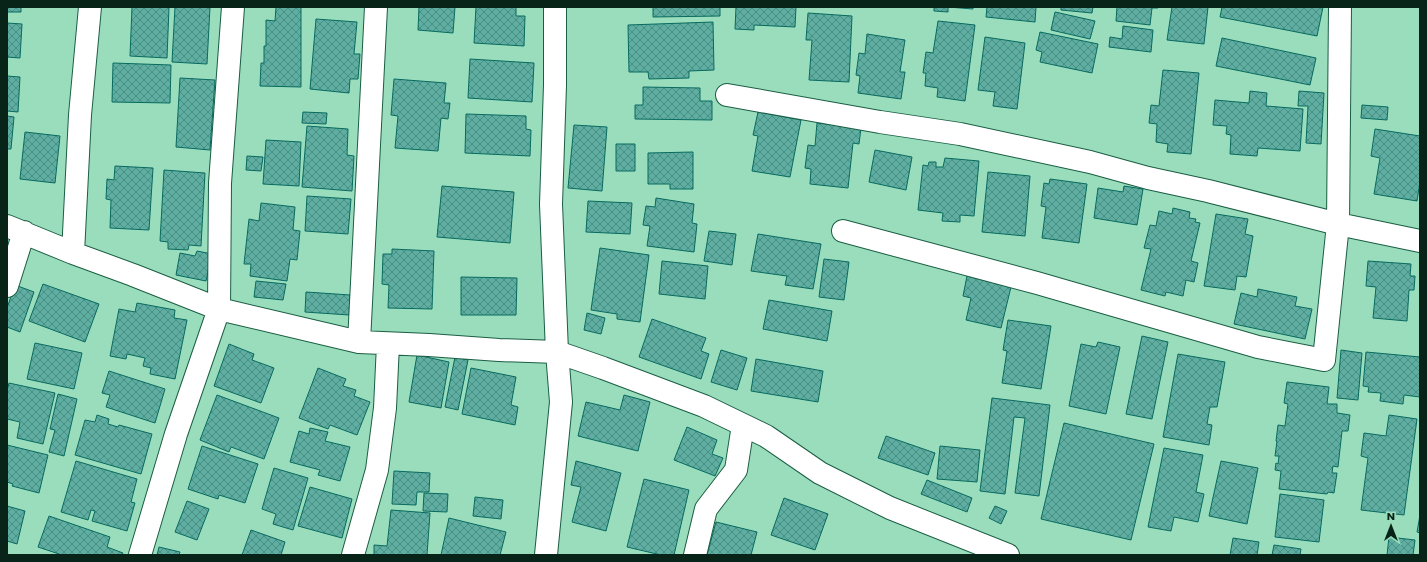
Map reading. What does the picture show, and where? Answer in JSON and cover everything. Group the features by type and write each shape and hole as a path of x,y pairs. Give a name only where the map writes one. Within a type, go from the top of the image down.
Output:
{"street":[{"path":"73,253 80,115 90,7"},
{"path":"140,555 176,434 219,309 220,183 233,7"},
{"path":"359,342 376,7"},
{"path":"546,555 562,402 557,352 551,204 555,85 555,7"},
{"path":"843,231 1037,283 1258,347 1324,360 1338,224 1340,7"},
{"path":"727,95 968,136 1090,162 1148,178 1208,191 1338,224 1420,241"},
{"path":"7,286 15,229 219,309 359,342 557,352 704,406 766,436 820,473 890,508 1008,555"},
{"path":"353,555 377,470 385,408 388,344"},
{"path":"695,555 706,508 736,470 743,425"}],"building":[{"path":"7,7 21,7 21,12 7,12"},
{"path":"132,7 169,7 167,58 130,56"},
{"path":"175,7 210,7 207,64 172,62"},
{"path":"276,7 301,7 301,87 260,86 261,63 264,63 264,46 266,46 266,20 275,21"},
{"path":"419,7 455,7 453,33 418,30"},
{"path":"476,7 516,7 516,16 525,16 524,46 474,43"},
{"path":"653,7 720,7 720,16 653,17"},
{"path":"736,7 796,7 795,27 754,25 754,30 735,29"},
{"path":"934,7 948,7 948,12 934,11"},
{"path":"948,7 973,7 973,9"},
{"path":"987,7 1036,7 1035,22 986,17"},
{"path":"1061,7 1093,7 1092,13 1061,10"},
{"path":"1117,7 1158,8 1152,8 1150,25 1116,21"},
{"path":"1172,7 1208,7 1204,44 1167,40"},
{"path":"1222,7 1323,7 1317,36 1220,17"},
{"path":"1055,12 1095,21 1090,39 1051,30"},
{"path":"808,13 852,16 849,82 809,80 812,40 806,40"},
{"path":"316,19 357,22 354,54 360,54 358,79 350,79 349,93 310,89"},
{"path":"938,21 975,25 965,101 937,97 938,88 925,86 926,73 923,73 926,52 933,53"},
{"path":"713,22 714,70 689,71 689,78 649,79 648,72 629,72 628,25"},
{"path":"7,23 22,24 20,58 7,57"},
{"path":"1123,26 1153,30 1151,52 1109,47 1110,37 1122,39"},
{"path":"1040,32 1098,44 1092,73 1040,62 1042,52 1036,50"},
{"path":"867,34 905,40 900,72 905,72 901,99 858,93 860,76 856,75 859,53 865,54"},
{"path":"985,37 1025,43 1017,109 993,106 995,92 978,90"},
{"path":"1222,38 1316,58 1310,85 1216,66"},
{"path":"470,59 534,63 532,102 468,98"},
{"path":"113,63 171,65 170,103 112,102"},
{"path":"1163,70 1199,73 1191,154 1167,152 1168,144 1156,142 1157,124 1149,123 1151,105 1159,106"},
{"path":"7,76 20,77 18,112 7,111"},
{"path":"180,78 215,80 210,150 176,147"},
{"path":"394,79 446,83 444,103 450,103 448,119 441,118 438,151 395,148 398,116 391,115"},
{"path":"643,87 700,88 700,101 712,101 712,120 635,119 635,105 643,105"},
{"path":"1250,91 1267,93 1266,106 1303,109 1300,151 1258,148 1257,156 1230,154 1231,135 1226,134 1227,126 1213,125 1215,100 1249,103"},
{"path":"1299,91 1324,93 1321,144 1306,143 1308,106 1298,106"},
{"path":"1362,105 1388,107 1387,120 1361,118"},
{"path":"303,112 327,113 326,124 302,123"},
{"path":"758,112 801,120 790,177 752,171 758,136 753,135"},
{"path":"466,114 526,116 526,129 531,130 530,156 465,153"},
{"path":"7,116 14,117 11,149 7,149"},
{"path":"817,123 861,128 859,144 853,143 848,188 810,184 811,169 805,168 808,145 815,146"},
{"path":"574,125 607,127 602,191 568,188"},
{"path":"307,126 348,129 347,155 354,156 352,191 302,187"},
{"path":"1375,129 1420,136 1420,182 1417,201 1374,194 1380,158 1371,156"},
{"path":"25,132 60,136 55,183 20,179"},
{"path":"266,140 301,142 299,186 263,184"},
{"path":"616,144 635,144 635,171 616,171"},
{"path":"875,150 912,157 906,190 869,182"},
{"path":"693,152 693,189 670,189 670,184 648,184 648,153"},
{"path":"247,156 263,157 261,171 246,170"},
{"path":"945,158 979,161 974,216 960,215 960,222 942,221 943,213 918,210 923,165 928,166 929,162 936,162 936,167 943,167"},
{"path":"115,166 153,168 149,230 110,228 111,200 106,199 107,179 114,180"},
{"path":"164,170 205,173 201,246 189,245 188,250 168,249 168,242 160,241"},
{"path":"988,172 1030,176 1025,236 982,232"},
{"path":"1050,179 1087,184 1079,243 1042,238 1046,207 1041,206 1044,183 1049,184"},
{"path":"442,186 514,192 510,243 437,237"},
{"path":"1124,186 1143,189 1137,225 1094,218 1098,188 1123,192"},
{"path":"307,196 351,199 348,234 305,231"},
{"path":"656,198 694,204 692,223 697,224 694,252 647,246 650,226 643,225 646,206 655,207"},
{"path":"588,201 632,203 630,234 586,232"},
{"path":"261,203 295,207 293,230 300,231 297,260 290,259 287,281 250,276 251,264 244,264 249,219 259,221"},
{"path":"1173,208 1190,212 1189,218 1196,219 1195,222 1200,223 1191,261 1198,263 1194,282 1186,280 1183,296 1166,292 1165,296 1141,290 1151,249 1144,248 1150,225 1156,226 1159,211 1172,214"},
{"path":"1216,214 1248,219 1245,234 1253,236 1246,277 1237,276 1235,290 1204,286"},
{"path":"709,231 736,234 732,265 704,261"},
{"path":"758,234 821,244 813,289 785,285 787,276 751,271"},
{"path":"600,248 649,255 640,322 617,319 617,314 591,310"},
{"path":"392,249 434,251 432,309 388,308 389,285 382,284 383,254 392,254"},
{"path":"197,251 212,254 206,281 176,275 180,253 195,256"},
{"path":"824,259 849,262 844,300 819,297"},
{"path":"662,261 708,266 705,299 659,294"},
{"path":"1368,261 1411,264 1410,276 1415,276 1414,290 1409,290 1407,321 1373,318 1376,287 1366,286"},
{"path":"967,276 1011,287 1001,328 966,320 971,298 963,296"},
{"path":"461,277 517,278 516,315 461,315"},
{"path":"256,281 286,284 283,300 254,297"},
{"path":"43,284 99,304 85,342 29,321"},
{"path":"15,285 34,292 20,332 7,327 7,308"},
{"path":"1258,289 1297,297 1295,306 1312,309 1305,339 1234,324 1241,293 1257,297"},
{"path":"306,292 350,295 349,315 305,312"},
{"path":"769,300 832,311 827,341 763,329"},
{"path":"137,303 175,310 174,318 187,320 175,379 150,374 151,368 143,366 145,358 127,354 126,359 110,356 119,309 135,312"},
{"path":"587,313 605,318 601,334 584,330"},
{"path":"652,319 706,338 701,351 709,354 701,379 639,357"},
{"path":"1008,320 1051,326 1041,389 1002,383 1007,351 1003,350"},
{"path":"1142,336 1168,342 1152,419 1126,414"},
{"path":"1098,342 1120,347 1106,414 1069,406 1081,344 1096,347"},
{"path":"35,343 82,353 74,389 27,379"},
{"path":"229,344 254,354 252,360 274,368 261,403 214,386"},
{"path":"721,350 747,358 737,390 711,382"},
{"path":"1341,350 1362,353 1358,400 1337,398"},
{"path":"1366,352 1420,357 1420,397 1404,395 1403,404 1380,401 1381,393 1368,392 1369,387 1363,386"},
{"path":"1178,354 1225,362 1217,407 1210,407 1207,424 1212,425 1209,445 1163,437"},
{"path":"417,355 449,362 441,408 409,402"},
{"path":"455,357 468,360 458,410 445,407"},
{"path":"756,359 823,371 818,402 751,391"},
{"path":"318,368 346,379 343,386 356,390 354,396 370,402 357,435 330,425 328,429 299,418"},
{"path":"471,368 516,377 511,405 518,407 515,425 462,414"},
{"path":"109,371 165,389 155,423 106,407 110,395 102,393"},
{"path":"1287,382 1329,387 1327,404 1337,404 1337,413 1350,415 1348,431 1342,431 1338,467 1333,466 1332,473 1337,473 1334,493 1328,492 1327,494 1279,489 1281,471 1275,470 1276,463 1278,464 1279,456 1275,456 1276,441 1278,425 1285,426 1288,404 1284,403"},
{"path":"9,383 55,393 43,444 17,438 20,422 7,419 7,391"},
{"path":"58,394 77,399 64,456 49,452 55,430 50,429"},
{"path":"217,395 279,418 264,459 231,447 229,452 200,440"},
{"path":"624,395 650,402 638,451 578,436 586,402 620,410"},
{"path":"992,398 1050,405 1039,496 1015,493 1025,418 1014,417 1005,494 980,491"},
{"path":"97,415 109,419 108,424 118,427 119,425 152,434 141,474 75,455 85,420 95,422"},
{"path":"1389,415 1417,419 1404,515 1361,510 1368,458 1361,456 1364,433 1386,436"},
{"path":"1064,423 1154,444 1131,540 1041,519"},
{"path":"687,427 717,440 712,454 723,458 715,476 674,460"},
{"path":"310,428 328,432 325,441 350,447 340,481 318,475 320,470 290,462 299,431 309,434"},
{"path":"886,436 935,453 928,475 878,458"},
{"path":"7,445 48,455 39,493 12,486 13,484 7,482"},
{"path":"202,446 258,464 245,503 219,495 218,499 188,489"},
{"path":"940,446 980,450 977,482 937,479"},
{"path":"1164,448 1203,455 1196,492 1204,494 1198,522 1174,517 1171,531 1148,527"},
{"path":"76,461 137,479 131,502 135,503 127,531 92,521 95,511 91,510 88,520 61,512"},
{"path":"576,461 621,473 606,531 572,522 581,487 571,485"},
{"path":"1221,461 1258,468 1247,524 1209,516"},
{"path":"274,468 308,478 293,530 273,524 276,514 262,509"},
{"path":"394,471 430,473 429,492 417,492 416,505 392,504"},
{"path":"644,479 689,490 674,555 661,555 627,547"},
{"path":"927,480 972,498 967,512 921,494"},
{"path":"310,487 352,499 342,538 298,526"},
{"path":"424,493 448,494 447,512 423,511"},
{"path":"1280,494 1324,500 1319,542 1275,537"},
{"path":"475,497 503,500 501,519 473,516"},
{"path":"784,498 828,514 815,550 771,535"},
{"path":"187,501 209,509 197,540 175,532"},
{"path":"7,506 25,511 17,544 7,541"},
{"path":"995,506 1007,511 1001,524 989,518"},
{"path":"391,510 430,513 427,555 374,555 374,545 387,546"},
{"path":"1420,515 1420,533 1417,532"},
{"path":"49,516 110,537 107,547 123,553 122,555 62,555 38,547"},
{"path":"449,518 506,532 500,555 441,555"},
{"path":"716,522 757,532 751,555 707,555"},
{"path":"251,530 285,542 281,555 242,555"},
{"path":"1389,537 1415,540 1413,555 1387,555"},
{"path":"1233,538 1259,542 1257,555 1230,555"},
{"path":"1274,545 1301,549 1300,555 1272,555"},
{"path":"159,547 180,552 179,555 157,555"}]}
